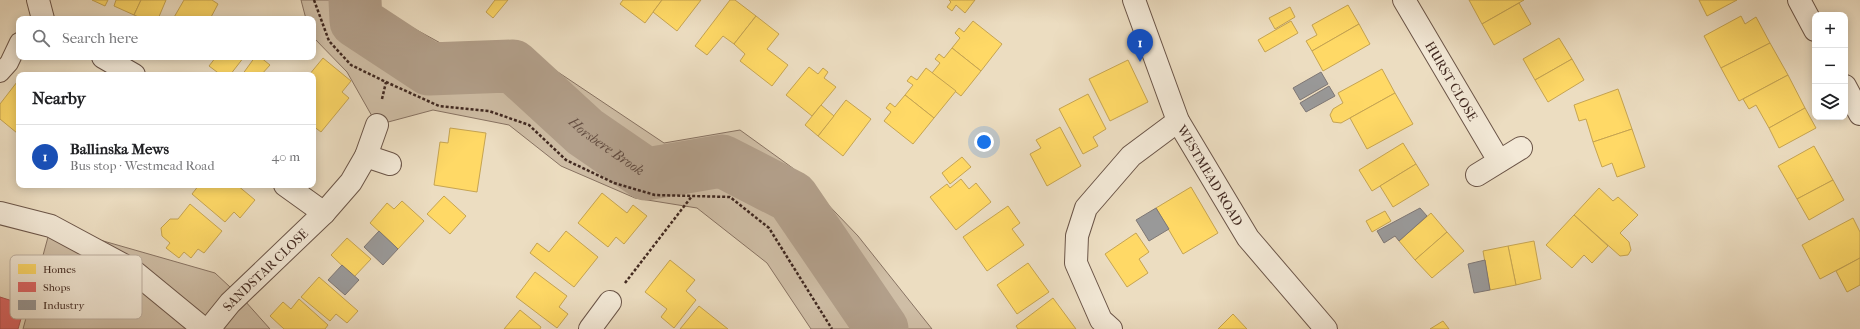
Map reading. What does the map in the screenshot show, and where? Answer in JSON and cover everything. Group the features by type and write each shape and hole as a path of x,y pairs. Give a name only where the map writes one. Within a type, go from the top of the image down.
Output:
{"street":[{"path":"38,0 42,16"},
{"name":"WESTMEAD ROAD","path":"1134,0 1178,121 1248,238 1326,329"},
{"name":"HURST CLOSE","path":"1404,0 1499,161"},
{"path":"1799,0 1812,24"},
{"path":"108,60 129,72"},
{"path":"1848,92 1860,114"},
{"path":"1111,329 1101,320 1076,263 1077,236 1086,208 1131,156 1178,121"},
{"name":"SANDSTAR CLOSE","path":"209,329 230,303 324,213 351,182 366,156 377,125"},
{"path":"1477,175 1522,148"},
{"path":"366,156 390,164"},
{"path":"289,188 324,213"},
{"path":"0,213 51,226 105,255"},
{"path":"142,278 204,329"},
{"path":"590,329 610,302"}],"lane":[{"path":"0,73 9,63 16,48"}],"path":[{"path":"314,0 329,41 351,65 439,106 489,111 528,125 566,160 614,183 655,196 730,197 769,228 832,329"},
{"path":"610,302 692,196"}],"shaded area":[{"path":"301,0 375,0 375,7 444,45 513,42 664,143 740,130 794,169 858,236 932,329 811,329 767,263 697,208 635,198 561,166 509,125 433,110 377,125 347,72 316,40 316,16 305,16"},
{"path":"51,226 215,273 245,301 270,329 23,329 26,319 142,319 142,255 43,255"}],"building: Homes":[{"path":"92,0 108,0 105,6"},
{"path":"116,0 141,0 134,15 114,6"},
{"path":"141,0 166,0 159,16 134,15"},
{"path":"184,0 212,0 218,4 212,16 175,16"},
{"path":"495,0 508,0 493,18 486,12"},
{"path":"623,0 662,0 645,23 620,4"},
{"path":"662,0 701,0 677,31 653,12"},
{"path":"730,0 735,0 756,16 734,44 723,36 707,55 695,46"},
{"path":"949,0 975,0 965,13 956,5 952,11 947,7 951,2"},
{"path":"1469,0 1524,0 1482,24"},
{"path":"1699,0 1737,0 1707,16"},
{"path":"1519,3 1531,24 1494,45 1482,24"},
{"path":"1348,5 1359,24 1312,51 1306,41 1317,35 1312,25"},
{"path":"1290,7 1295,17 1275,29 1269,18"},
{"path":"756,16 779,34 767,49 788,65 772,86 740,61 745,54 734,44"},
{"path":"1741,16 1745,24 1756,17 1770,43 1721,68 1704,36"},
{"path":"973,21 1002,44 981,71 952,48 960,38 955,33 959,28 964,32"},
{"path":"1291,21 1298,33 1265,52 1258,40"},
{"path":"1359,24 1370,44 1323,71 1312,51"},
{"path":"1559,38 1572,59 1535,80 1523,59"},
{"path":"1770,43 1788,75 1739,101 1721,68"},
{"path":"952,48 981,71 961,96 932,73 940,63 935,59 939,54 944,58"},
{"path":"323,58 351,81 342,92 349,98 321,132 316,128 316,72 311,72"},
{"path":"1572,59 1584,80 1548,102 1535,80"},
{"path":"214,60 242,60 232,72 217,72 209,66"},
{"path":"253,60 264,60 270,65 264,72 244,72"},
{"path":"1128,60 1148,102 1110,121 1089,79"},
{"path":"809,67 818,74 823,68 828,72 824,78 836,87 812,116 786,95"},
{"path":"926,68 956,91 934,118 905,95 913,85 907,81 911,76 917,80"},
{"path":"1382,69 1395,93 1341,123 1333,122 1330,115 1333,109 1343,103 1338,93"},
{"path":"1788,75 1805,108 1769,128 1756,105 1749,109 1743,99"},
{"path":"16,83 16,132 0,119 0,104"},
{"path":"1618,89 1632,129 1593,142 1586,119 1579,121 1574,105"},
{"path":"1395,93 1413,124 1367,149 1350,118"},
{"path":"1088,94 1106,129 1093,137 1098,146 1083,154 1059,109"},
{"path":"905,95 934,118 913,144 884,121 891,112 886,108 890,103 895,107"},
{"path":"846,100 871,119 843,156 818,136"},
{"path":"821,105 834,116 818,136 805,125"},
{"path":"1805,108 1816,128 1779,148 1769,128"},
{"path":"1060,127 1081,166 1047,186 1030,154 1041,148 1036,140"},
{"path":"450,128 486,133 477,192 434,185 440,142 448,143"},
{"path":"1632,129 1645,167 1617,177 1612,163 1602,167 1593,142"},
{"path":"1403,143 1416,164 1372,191 1359,170"},
{"path":"1814,146 1833,180 1797,199 1778,166"},
{"path":"962,157 971,167 950,184 942,173"},
{"path":"1416,164 1429,185 1393,207 1380,186"},
{"path":"961,179 969,189 976,183 991,202 956,230 930,197 947,184 950,188"},
{"path":"1833,180 1844,200 1809,220 1797,199"},
{"path":"1191,187 1218,233 1183,254 1156,208"},
{"path":"197,188 241,188 255,200 240,218 234,212 225,222 192,194"},
{"path":"1599,188 1613,201 1618,197 1638,215 1620,233 1629,242 1631,250 1628,255 1620,256 1574,215"},
{"path":"602,193 627,213 633,205 647,216 624,244 616,237 608,247 578,223"},
{"path":"444,196 466,216 450,234 427,214"},
{"path":"402,201 424,221 398,249 370,223 387,203 394,209"},
{"path":"190,204 222,231 204,253 198,249 191,258 184,252 179,258 166,248 170,243 162,236 161,228 170,219 178,219"},
{"path":"1008,206 1020,223 1012,229 1024,245 987,271 963,237"},
{"path":"1385,211 1391,221 1372,232 1366,221"},
{"path":"1431,213 1447,232 1415,260 1399,241"},
{"path":"1574,215 1608,246 1592,263 1584,255 1572,268 1546,245"},
{"path":"1853,218 1860,232 1860,258 1820,279 1802,245"},
{"path":"566,231 598,257 574,287 530,253 537,243 549,252"},
{"path":"1447,232 1464,251 1432,278 1415,260"},
{"path":"1136,233 1149,252 1139,259 1148,273 1127,287 1105,254"},
{"path":"347,238 371,259 354,277 331,255"},
{"path":"1534,241 1541,279 1516,285 1508,246"},
{"path":"1508,246 1516,285 1490,290 1483,251"},
{"path":"1860,258 1860,285 1847,292 1836,271"},
{"path":"670,260 695,280 686,291 696,300 674,328 661,317 667,309 645,292"},
{"path":"1028,263 1049,292 1017,314 997,285"},
{"path":"535,272 567,296 559,307 568,314 557,328 516,297"},
{"path":"319,277 358,311 347,323 336,314 330,321 301,297"},
{"path":"1053,298 1076,329 1018,329 1016,326"},
{"path":"299,299 328,325 325,329 284,329 270,316 283,302 291,309"},
{"path":"699,306 728,329 680,329"},
{"path":"520,310 541,327 540,329 504,329"},
{"path":"1233,314 1247,329 1218,329"},
{"path":"1443,321 1449,329 1430,329"}],"building: Shops":[{"path":"0,297 10,300 10,319 21,319 18,329 0,329"}],"building: Industry":[{"path":"1321,72 1328,84 1300,100 1293,88"},
{"path":"1329,86 1335,96 1306,112 1300,103"},
{"path":"1156,208 1169,229 1149,241 1136,220"},
{"path":"1420,208 1427,216 1399,241 1395,236 1384,243 1377,231"},
{"path":"379,231 398,249 383,265 364,247"},
{"path":"1485,260 1490,290 1474,293 1468,264"},
{"path":"342,265 359,280 345,295 328,280"}],"waterway":[{"name":"Horsbere Brook","path":"355,0 356,21 429,69 513,66 585,132 646,174 722,161 792,197 882,329"}],"place":[{"name":"Ballinska Mews","path":"1140,62"}]}
